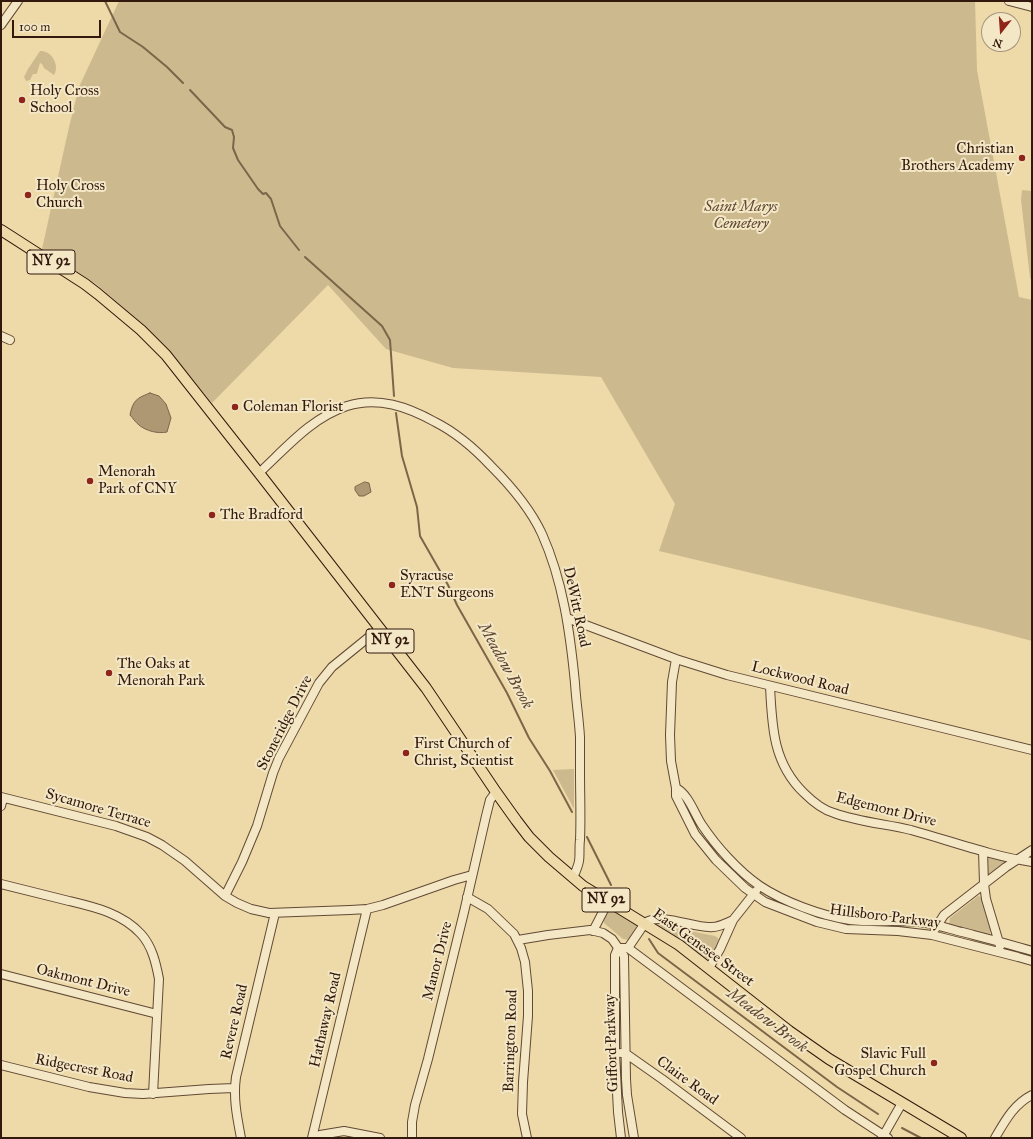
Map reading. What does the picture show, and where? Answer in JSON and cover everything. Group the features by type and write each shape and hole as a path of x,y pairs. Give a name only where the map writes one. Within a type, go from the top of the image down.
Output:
{"main road":[{"name":"East Genesee Street","path":"1,230 85,284 141,330 166,355 259,472 426,688 516,820 529,837 549,857 583,886 679,945 789,1031 829,1059 961,1138"}],"street":[{"path":"1,25 18,1"},
{"path":"1010,1 1032,7"},
{"path":"1,336 10,340"},
{"name":"DeWitt Road","path":"259,472 306,428 326,415 355,404 377,402 400,406 442,425 459,436 482,456 505,480 525,505 541,533 555,567 561,587 567,618 573,661 580,737 579,862 573,878"},
{"name":"Lockwood Road","path":"567,618 676,659 727,675 1032,750"},
{"name":"Stoneridge Drive","path":"225,896 242,862 257,826 279,758 319,684 332,667 380,628"},
{"name":"Hillsboro Parkway","path":"676,659 672,682 670,735 671,761 676,796 695,834 716,860 745,888 765,902 817,922 846,929 898,931 932,935 1032,961"},
{"name":"Edgemont Drive","path":"770,686 771,721 776,746 782,762 796,786 810,799 827,811 853,819 906,829 983,851 1032,862"},
{"name":"Hillsboro Parkway","path":"676,788 683,791 701,824 717,845 740,870 760,886 772,893 806,908 839,918 927,923 1032,951"},
{"name":"Manor Drive","path":"412,1138 412,1122 415,1105 428,1060 486,813 490,800 496,792"},
{"path":"1,806 2,798"},
{"name":"Sycamore Terrace","path":"2,798 116,826 147,837 162,845 185,861 225,896 251,909 269,913 367,908 383,905 472,875"},
{"path":"932,935 936,926 944,915 1032,850"},
{"path":"983,851 986,899 1002,952"},
{"path":"1,884 107,912 124,920 142,935 150,948 156,963 159,979 153,1094"},
{"path":"709,968 733,920 760,886"},
{"name":"Barrington Road","path":"467,897 488,909 509,929 518,940 525,962 528,990 528,1016 522,1114 527,1138"},
{"path":"518,940 548,935 590,930 593,931 608,902"},
{"name":"Hathaway Road","path":"312,1138 367,908"},
{"name":"Revere Road","path":"240,1138 236,1116 234,1088 275,913"},
{"path":"628,948 645,923 648,921 656,919 714,927 724,925 733,920"},
{"name":"Gifford Parkway","path":"593,931 603,933 612,939 624,956 627,1095 634,1138"},
{"path":"618,948 628,948 845,1110 885,1137 902,1103"},
{"name":"Gifford Parkway","path":"618,948 615,955 614,1053 621,1138"},
{"name":"Oakmont Drive","path":"1,974 157,1014"},
{"path":"614,1053 625,1053"},
{"name":"Claire Road","path":"625,1053 740,1138"},
{"name":"Ridgecrest Road","path":"1,1065 89,1087 125,1093 153,1094 234,1088"},
{"path":"995,1138 1006,1119 1018,1105 1032,1095"},
{"path":"312,1138 320,1135 344,1131 380,1138"}],"green space":[{"name":"Saint Marys Cemetery","path":"119,1 975,1 977,70 1019,297 1032,300 1032,641 659,551 675,504 601,377 453,368 386,349 328,285 212,403 170,351 145,326 96,284 42,249 79,87"},
{"path":"40,51 48,53 54,59 56,71 54,75 40,63 37,73 33,74 30,80 26,81 24,77"},
{"path":"1022,190 1032,191 1032,281 1030,278 1021,200"},
{"path":"574,769 574,809 553,770"},
{"path":"989,858 1004,860 1005,863 988,878 987,860"},
{"path":"978,896 981,897 988,916 991,926 990,934 986,936 950,927 950,918"},
{"path":"613,911 637,924 630,940 623,939 604,923 604,919 608,912"},
{"path":"656,924 715,936 718,938 720,943 711,960 706,960"}],"shaded area":[{"path":"150,393 159,396 166,404 171,418 167,432 156,432 145,429 130,415 136,400"},
{"path":"365,482 369,483 371,492 364,496 359,496 355,490 355,487"}],"waterway":[{"name":"Meadow Brook","path":"105,1 120,32 143,47 183,83"},
{"name":"Meadow Brook","path":"190,90 225,127 232,130 234,137 233,148 238,160 258,189 263,194 266,193 271,199 280,226 299,250"},
{"name":"Meadow Brook","path":"305,257 382,326 390,340 394,396"},
{"name":"Meadow Brook","path":"396,413 402,456 417,507 420,536 507,693 529,738 550,771 572,812"},
{"name":"Meadow Brook","path":"587,837 611,885"},
{"name":"Meadow Brook","path":"649,939 658,953 837,1087 878,1114"},
{"name":"Meadow Brook","path":"902,1128 921,1138"}],"place":[{"name":"Holy Cross School","path":"22,100"},
{"name":"Christian Brothers Academy","path":"1022,158"},
{"name":"Holy Cross Church","path":"28,195"},
{"name":"Coleman Florist","path":"235,407"},
{"name":"Menorah Park of CNY","path":"90,481"},
{"name":"The Bradford","path":"212,515"},
{"name":"Syracuse ENT Surgeons","path":"392,585"},
{"name":"The Oaks at Menorah Park","path":"109,673"},
{"name":"First Church of Christ, Scientist","path":"406,753"},
{"name":"Slavic Full Gospel Church","path":"934,1063"}]}
